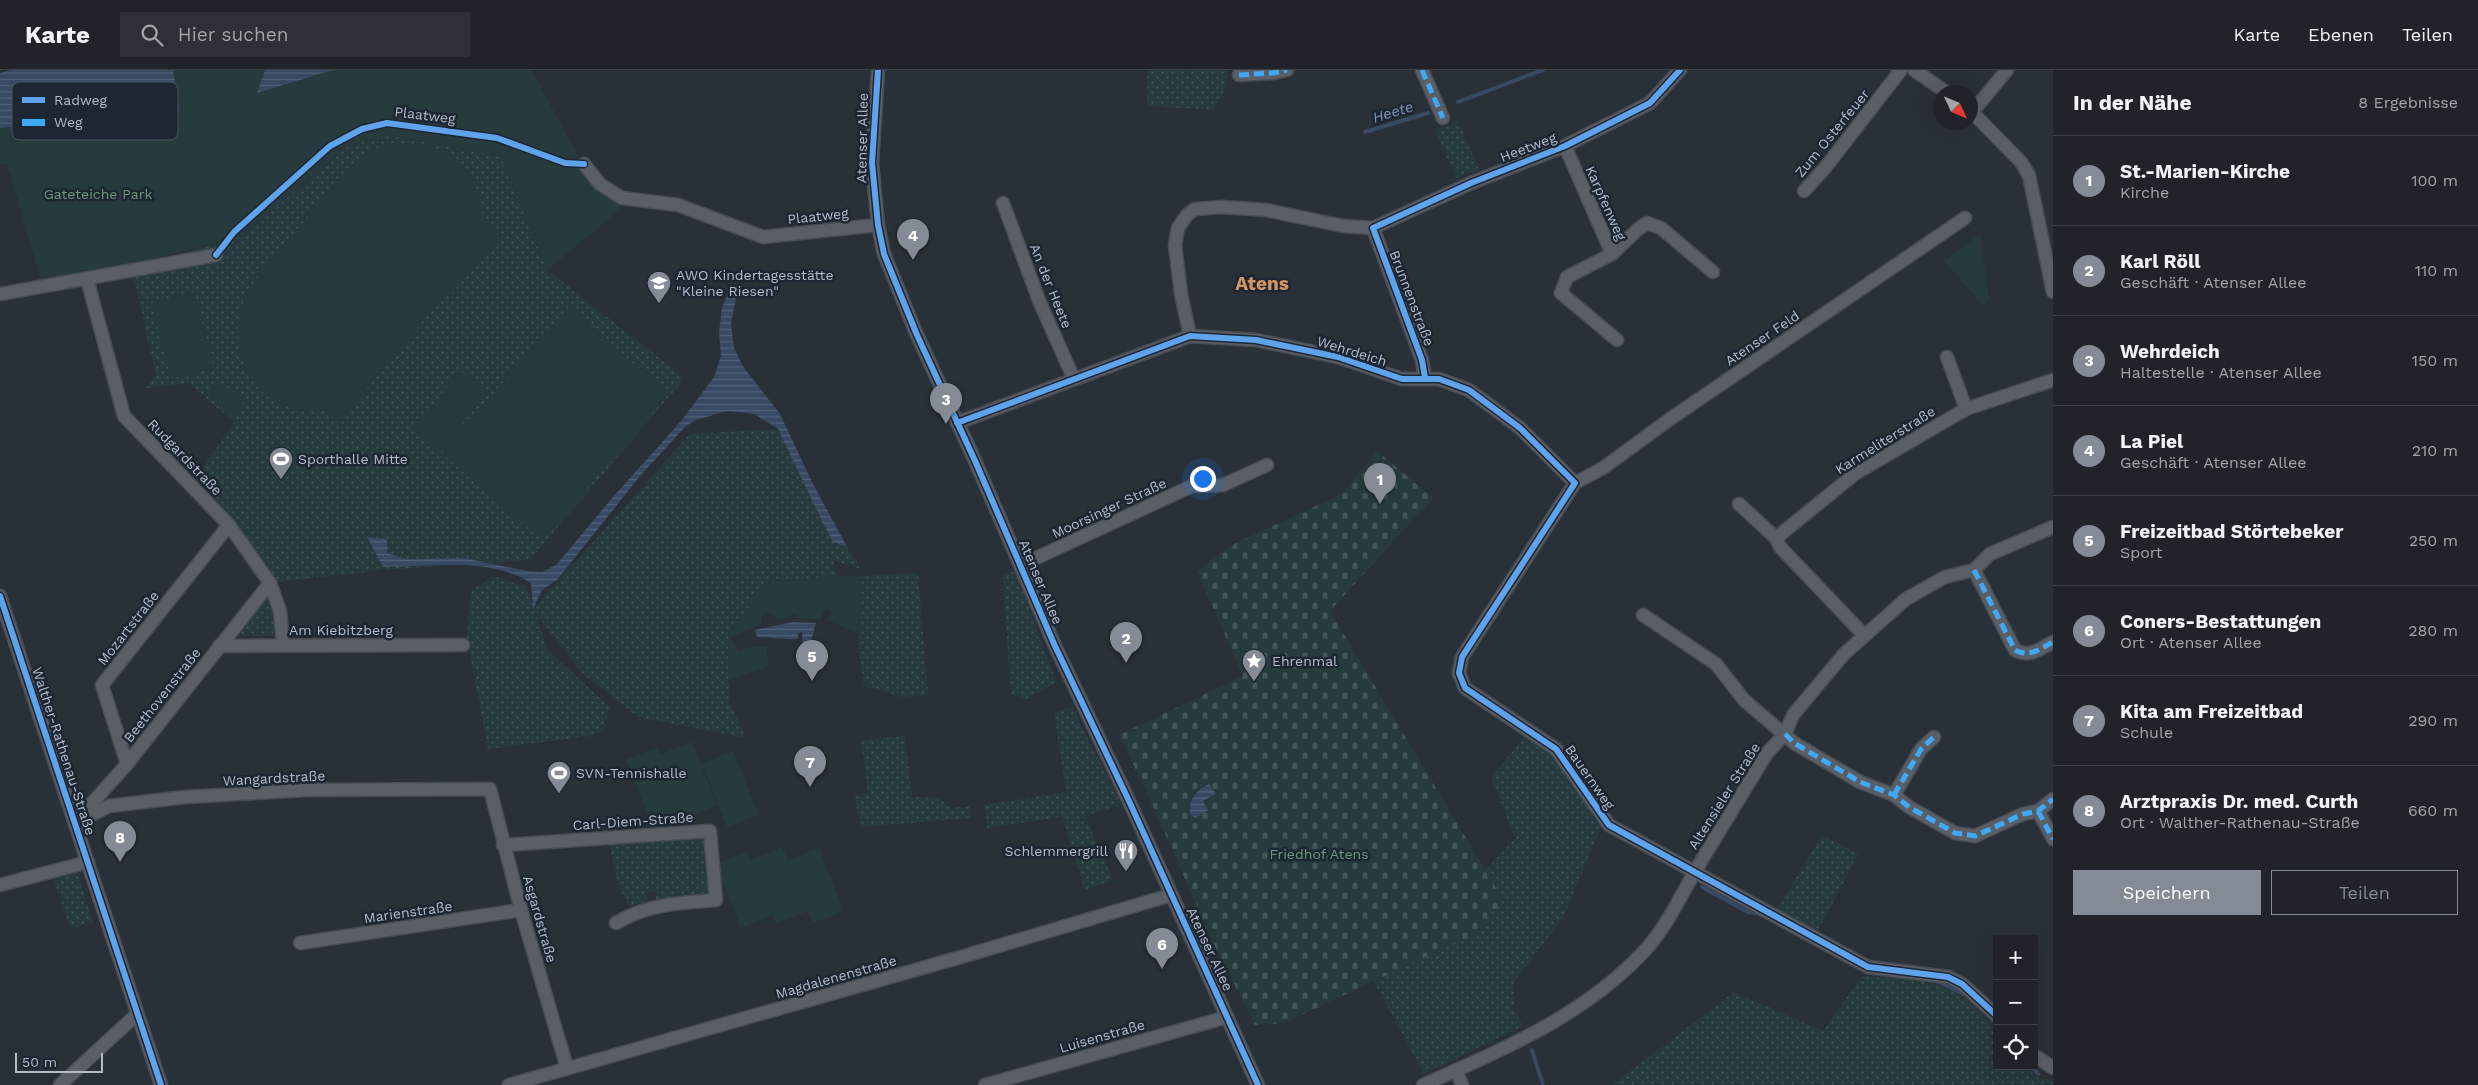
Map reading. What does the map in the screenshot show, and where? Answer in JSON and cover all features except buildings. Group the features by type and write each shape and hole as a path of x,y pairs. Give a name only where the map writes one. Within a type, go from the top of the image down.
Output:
{"street":[{"name":"Atenser Allee","path":"878,70 872,163 878,225 884,254 894,281 1022,565 1055,646 1129,801 1258,1085"},
{"path":"1239,75 1273,73 1287,70"},
{"path":"1422,70 1443,118"},
{"name":"Heetweg","path":"1373,228 1472,183 1564,146 1650,103 1680,70"},
{"name":"Zum Osterfeuer","path":"1804,191 1825,168 1901,70"},
{"path":"1914,70 1936,85"},
{"path":"1978,104 2007,70"},
{"path":"1978,117 2020,162 2029,175 2053,292"},
{"name":"Karpfenweg","path":"1564,146 1612,254 1567,277 1561,293 1617,340"},
{"name":"Plaatweg","path":"584,164 600,184 622,198 678,206 763,237 878,225"},
{"name":"An der Heete","path":"1003,203 1040,303 1074,379"},
{"path":"1190,336 1181,294 1175,245 1178,228 1187,215 1195,209 1222,207 1266,210 1343,226 1373,228"},
{"name":"Atenser Feld","path":"1575,483 1603,468 1670,419 1965,218"},
{"path":"1612,254 1647,223 1661,228 1713,272"},
{"name":"Brunnenstraße","path":"1373,228 1422,360 1425,378"},
{"path":"0,294 216,254"},
{"name":"Rudgardstraße","path":"87,279 124,416 229,525 270,583 280,610 283,645"},
{"name":"Wehrdeich","path":"957,423 1190,336 1256,340 1338,357 1402,379 1425,378"},
{"path":"1947,357 1966,408"},
{"path":"1425,378 1439,380 1469,390 1520,428 1575,483"},
{"name":"Karmeliterstraße","path":"1776,538 1856,473 1966,408 2053,380"},
{"name":"Moorsinger Straße","path":"1022,565 1192,486 1223,485 1267,465"},
{"name":"Bauernweg","path":"1575,483 1462,657 1459,674 1465,688 1556,749 1609,825 1868,967 1948,977 1962,984 1993,1012"},
{"path":"1739,504 1776,538 1780,547 1864,635"},
{"name":"Mozartstraße","path":"127,764 102,685 229,525"},
{"name":"Altensieler Straße","path":"1423,1085 1532,1034 1583,1004 1618,976 1648,946 1669,918 1767,753 1786,734 1793,715 1844,654 1906,599 1946,577 1974,570 1990,554 2053,527"},
{"path":"1974,570 2015,650 2029,654 2053,642"},
{"name":"Beethovenstraße","path":"75,823 127,764 270,583"},
{"name":"Walther-Rathenau-Straße","path":"0,596 2,613 75,823 136,1015 161,1085"},
{"path":"1643,615 1716,664 1744,700 1786,734 1794,743 1860,782 1894,795 1909,807 1954,833 1975,836 2023,814 2038,811 2053,799"},
{"name":"Am Kiebitzberg","path":"219,646 463,645"},
{"path":"1894,795 1921,749 1934,737"},
{"name":"Wangardstraße","path":"75,823 109,806 185,798 308,790 478,788"},
{"name":"Asgardstraße","path":"478,788 490,789 521,910 567,1068"},
{"path":"2038,811 2053,839"},
{"name":"Carl-Diem-Straße","path":"504,845 710,831 716,900 646,908 630,914 616,923"},
{"path":"0,884 88,862"},
{"name":"Magdalenenstraße","path":"509,1085 954,959 1171,895"},
{"name":"Marienstraße","path":"300,943 521,910"},
{"path":"60,1085 136,1015"},
{"name":"Luisenstraße","path":"985,1085 1227,1017"},
{"path":"2038,1058 2053,1068"},
{"path":"1456,1070 1462,1085"}],"green space":[{"name":"Gateteiche Park","path":"173,70 265,70 258,93 333,70 532,70 592,183 622,208 547,270 501,156 389,135 346,147 242,236 43,287 7,164 0,165 0,128 12,127 12,140 178,140 178,82 175,82"},
{"path":"1147,70 1227,70 1227,86 1213,110 1148,106"},
{"path":"1458,121 1479,169 1456,178 1435,130"},
{"path":"389,135 501,156 547,270 685,378 530,560 383,570 270,583 191,485 234,422 188,383 146,388 156,375 135,282 122,271 242,236 346,147"},
{"path":"392,143 407,143 433,148 455,159 472,178 486,220 501,234 449,297 445,294 340,421 329,411 294,409 275,401 260,389 249,374 242,357 238,339 243,301 252,284 353,163 371,150"},
{"path":"1980,234 1989,300 1984,306 1944,261"},
{"path":"194,292 214,368 171,379 151,303"},
{"path":"568,307 669,394 542,540 442,453"},
{"path":"461,371 488,393 439,451 412,429"},
{"path":"219,381 244,401 233,414 209,394"},
{"path":"778,429 833,541 847,547 861,569 833,560 836,576 767,583 728,635 730,703 746,738 638,717 583,674 536,614 547,649 609,707 605,730 591,736 488,749 467,640 470,592 493,576 526,587 534,608 690,434"},
{"name":"Friedhof Atens","path":"1377,451 1433,498 1330,611 1503,900 1473,935 1284,1023 1255,1025 1211,938 1147,793 1119,735 1243,676 1197,571 1236,543 1342,494"},
{"path":"1016,571 1056,682 1026,700 1012,694 1010,686 1003,575"},
{"path":"918,573 928,695 901,697 864,686 858,645 860,576"},
{"path":"836,576 860,576 858,633 827,620 833,611 825,609 821,619 797,618 797,614 792,615 792,618 776,620 774,615 767,612 761,617 761,624 730,637 738,652 750,647 766,647 769,667 728,680 728,635 767,583"},
{"path":"267,594 276,628 273,636 236,636 235,631"},
{"path":"1072,707 1122,805 1085,816 1113,880 1085,890 1062,817 987,828 984,805 1066,792 1054,712"},
{"path":"905,736 912,797 938,798 952,808 969,806 971,818 861,827 854,795 868,793 861,740"},
{"path":"1526,736 1554,755 1602,825 1563,918 1514,982 1514,1010 1523,1026 1424,1074 1373,980 1473,935 1503,900 1485,871 1515,838 1491,777"},
{"path":"692,742 717,805 686,818 683,810 651,823 626,760 657,747 661,754"},
{"path":"733,751 759,815 727,827 702,764"},
{"path":"709,834 714,897 656,902 656,891 646,893 648,901 629,906 619,887 621,885 618,885 609,842"},
{"path":"1822,835 1858,854 1818,931 1776,911"},
{"path":"782,847 788,860 819,848 844,911 813,923 808,911 776,924 773,915 741,928 716,864 747,852 751,860"},
{"path":"77,872 93,922 71,929 54,880"},
{"path":"1862,976 1930,983 1956,992 1975,1007 1993,1027 1993,1070 2030,1070 2036,1077 2053,1080 2053,1085 1612,1085 1734,992 1823,1031"}],"water":[{"path":"11,70 173,70 175,82 12,82 12,127 0,128 0,73"},
{"path":"265,70 333,70 257,93"},
{"path":"730,288 736,299 731,323 734,348 744,368 780,414 812,482 847,547 833,542 778,429 754,414 727,411 696,420 685,427 640,476 557,580 542,590 533,609 531,583 496,569 459,565 383,567 367,537 387,539 387,553 405,559 464,558 527,571 542,572 556,565 613,497 682,420 714,377 721,356 719,332 722,308"},
{"path":"793,622 816,623 809,649 803,649 802,632 798,633 798,639 757,637 755,630"},
{"path":"1209,784 1216,794 1203,801 1208,810 1195,818 1190,814 1192,799 1200,789"}],"waterway":[{"name":"Heete","path":"1458,102 1543,70"},
{"name":"Heete","path":"1365,132 1428,113"},
{"path":"1702,887 1748,912 1761,914"},
{"path":"1939,982 1966,995"},
{"path":"1988,1015 1993,1021"},
{"path":"1532,1050 1543,1085"},
{"path":"2035,1070 2038,1074"}],"marked path":[{"path":"1239,75 1273,73 1287,70"},
{"path":"1422,70 1443,118"},
{"path":"1974,570 2015,650 2030,653 2053,642"},
{"path":"1785,734 1794,743 1860,782 1894,795 1909,807 1955,833 1975,836 2023,814 2038,811 2053,799"},
{"path":"1894,795 1921,749 1934,737"},
{"path":"2038,811 2053,839"}],"cycle path":[{"path":"878,70 872,163 878,225 884,254 917,335 976,463 1055,646 1129,801 1258,1085"},
{"path":"1425,378 1422,360 1373,228 1471,183 1565,146 1650,103 1680,70"},
{"path":"216,255 234,232 330,146 362,129 387,123 497,138 565,163 584,164"},
{"path":"957,423 1190,336 1256,340 1338,357 1402,379 1439,379 1469,390 1520,428 1575,483 1462,657 1459,673 1465,688 1556,749 1609,825 1868,967 1948,977 1962,984 1993,1012"},
{"path":"0,596 161,1085"}],"place":[{"name":"La Piel","path":"913,260"},
{"name":"AWO Kindertagesstätte \"Kleine Riesen\"","path":"659,304"},
{"name":"Wehrdeich","path":"946,424"},
{"name":"Sporthalle Mitte","path":"281,480"},
{"name":"St.-Marien-Kirche","path":"1380,504"},
{"name":"Karl Röll","path":"1126,663"},
{"name":"Freizeitbad Störtebeker","path":"812,681"},
{"name":"Ehrenmal","path":"1254,682"},
{"name":"Kita am Freizeitbad","path":"810,787"},
{"name":"SVN-Tennishalle","path":"559,794"},
{"name":"Arztpraxis Dr. med. Curth","path":"120,862"},
{"name":"Schlemmergrill","path":"1126,872"},
{"name":"Coners-Bestattungen","path":"1162,969"}],"district":[{"name":"Atens","path":"1262,283"}]}
